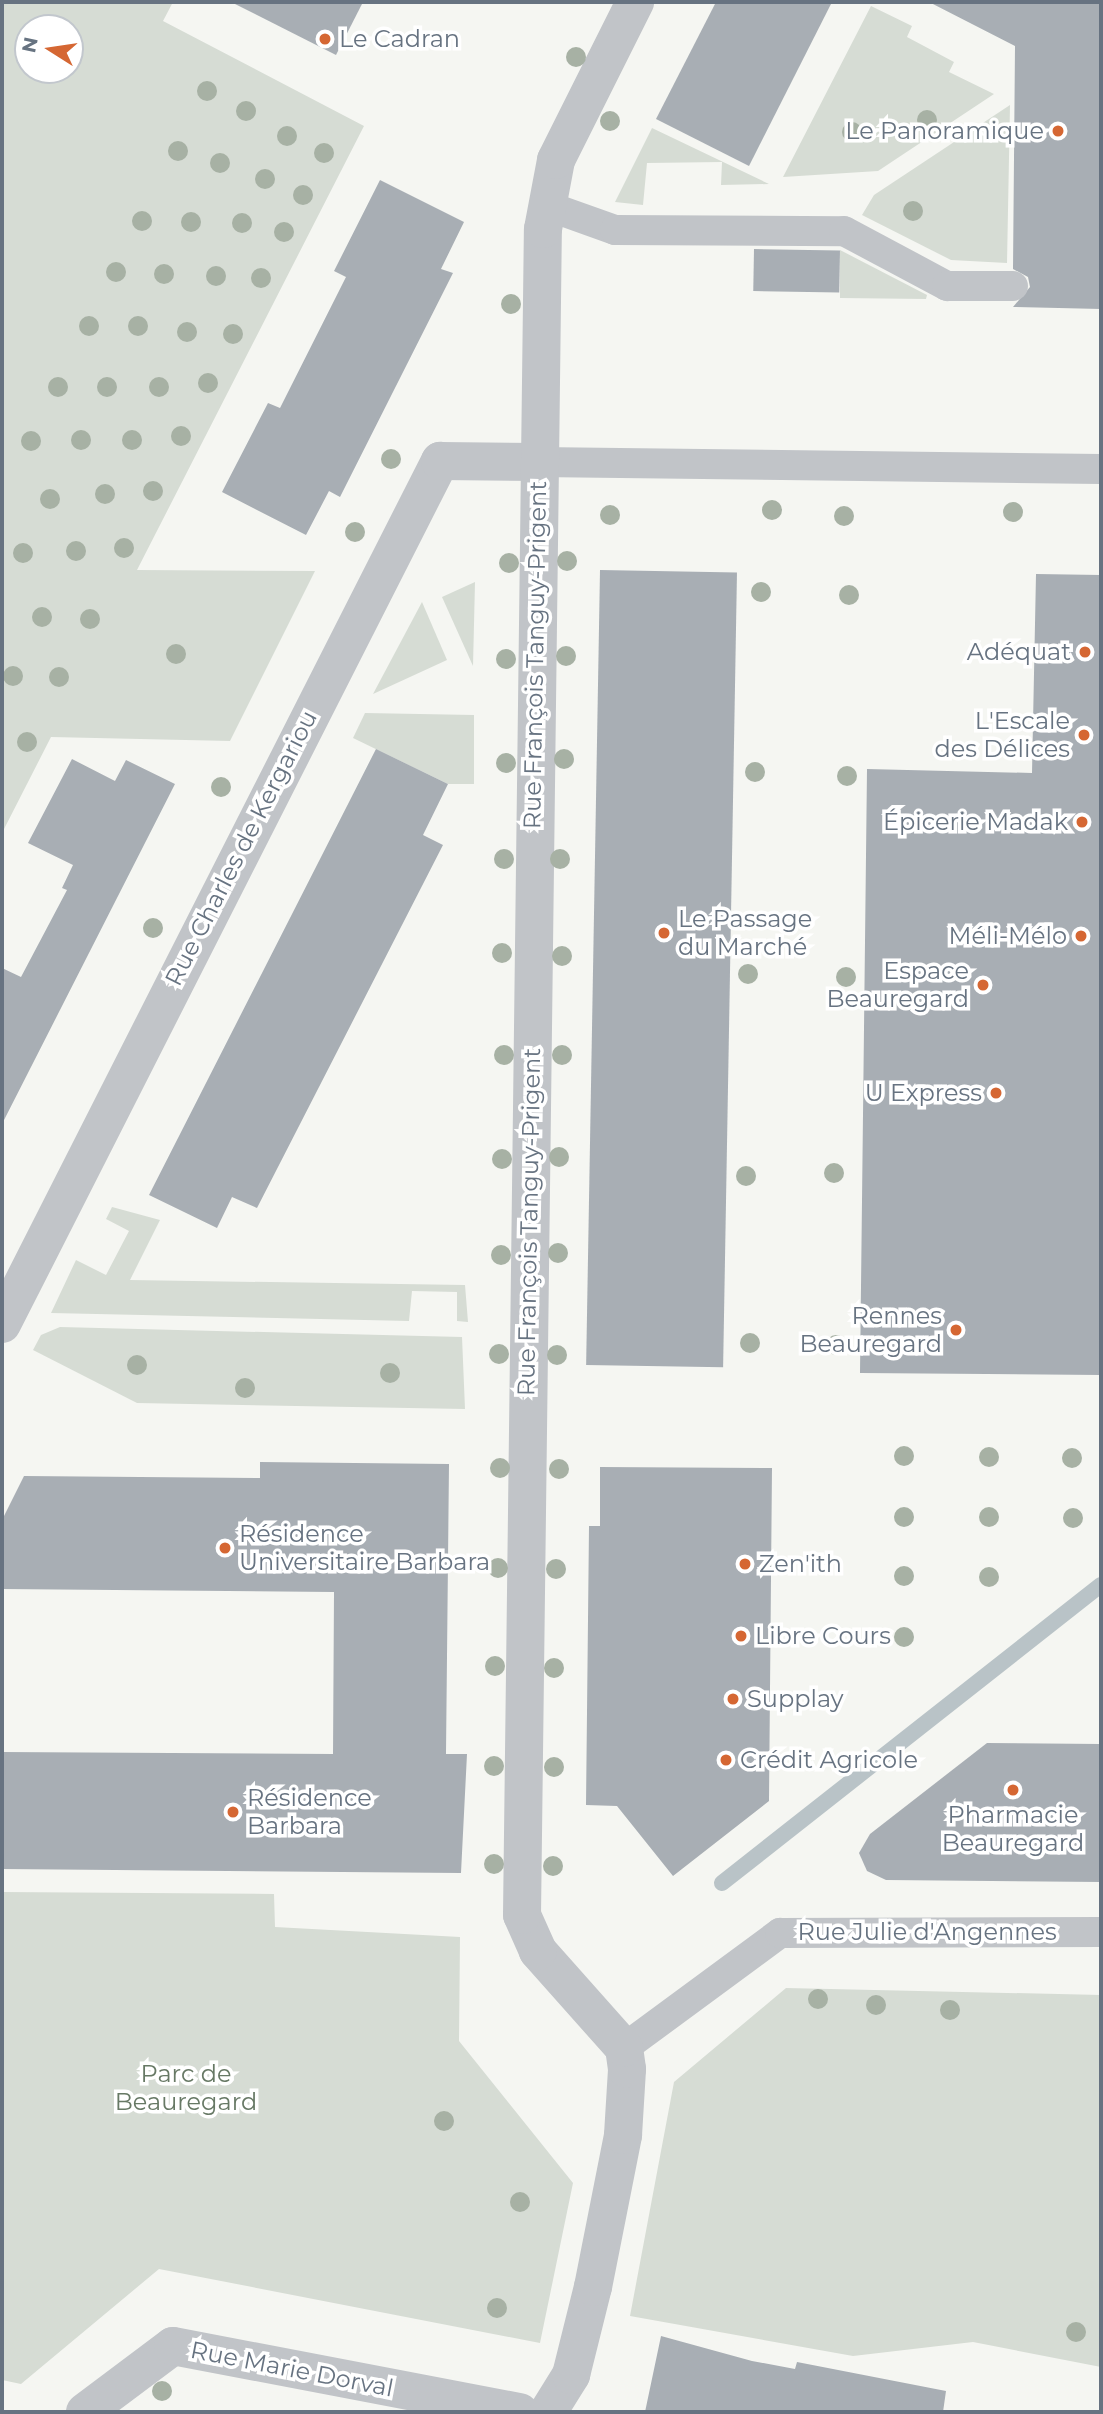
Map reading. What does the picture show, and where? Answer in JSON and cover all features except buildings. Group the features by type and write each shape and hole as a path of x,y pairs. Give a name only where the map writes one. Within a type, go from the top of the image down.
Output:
{"street":[{"name":"Rue François Tanguy-Prigent","path":"624,2048 538,1951 522,1915 538,462 545,205 566,139 635,2"},
{"name":"Rue Charles de Kergariou","path":"2,1324 440,461 538,462"},
{"path":"548,2412 571,2375 593,2287 626,2113 624,2048"},
{"name":"Rue Marie Dorval","path":"85,2412 173,2346 520,2412"}],"lane":[{"path":"545,205 615,230 844,230 947,286 1013,286"},
{"path":"538,462 1101,469"},
{"name":"Rue Julie d'Angennes","path":"624,2048 779,1933 1101,1932"}],"green space":[{"path":"2,2 173,2 163,21 364,126 137,570 315,571 230,741 51,737 2,833"},
{"path":"871,6 912,26 907,37 954,62 949,72 994,94 878,171 783,177"},
{"path":"1010,105 1007,263 951,260 862,215 874,195"},
{"path":"652,128 769,184 721,185 722,162 647,163 643,205 615,202"},
{"path":"840,250 927,295 926,299 840,298"},
{"path":"475,582 473,666 442,597"},
{"path":"422,602 447,660 373,694"},
{"path":"365,713 474,715 474,784 448,784 353,738"},
{"path":"112,1207 160,1220 130,1280 465,1285 468,1322 457,1321 457,1292 412,1291 409,1321 51,1313 76,1260 106,1275 129,1231 106,1219"},
{"path":"60,1327 462,1337 465,1409 137,1403 33,1350 41,1335"},
{"name":"Parc de Beauregard","path":"2,1892 274,1894 275,1927 460,1937 459,2041 573,2183 540,2343 159,2269 21,2384 2,2380"},
{"path":"786,1988 1101,1995 1101,2367 973,2342 853,2356 630,2316 674,2082"}],"waterway":[{"path":"722,1883 1101,1585"}],"place":[{"name":"Le Cadran","path":"325,39"},
{"name":"Le Panoramique","path":"1058,131"},
{"name":"Adéquat","path":"1085,652"},
{"name":"L'Escale des Délices","path":"1084,735"},
{"name":"Épicerie Madak","path":"1082,822"},
{"name":"Le Passage du Marché","path":"664,933"},
{"name":"Méli-Mélo","path":"1081,936"},
{"name":"Espace Beauregard","path":"983,985"},
{"name":"U Express","path":"996,1093"},
{"name":"Rennes Beauregard","path":"956,1330"},
{"name":"Résidence Universitaire Barbara","path":"225,1548"},
{"name":"Zen'ith","path":"745,1564"},
{"name":"Libre Cours","path":"741,1636"},
{"name":"Supplay","path":"733,1699"},
{"name":"Crédit Agricole","path":"726,1760"},
{"name":"Pharmacie Beauregard","path":"1013,1790"},
{"name":"Résidence Barbara","path":"233,1812"}]}
